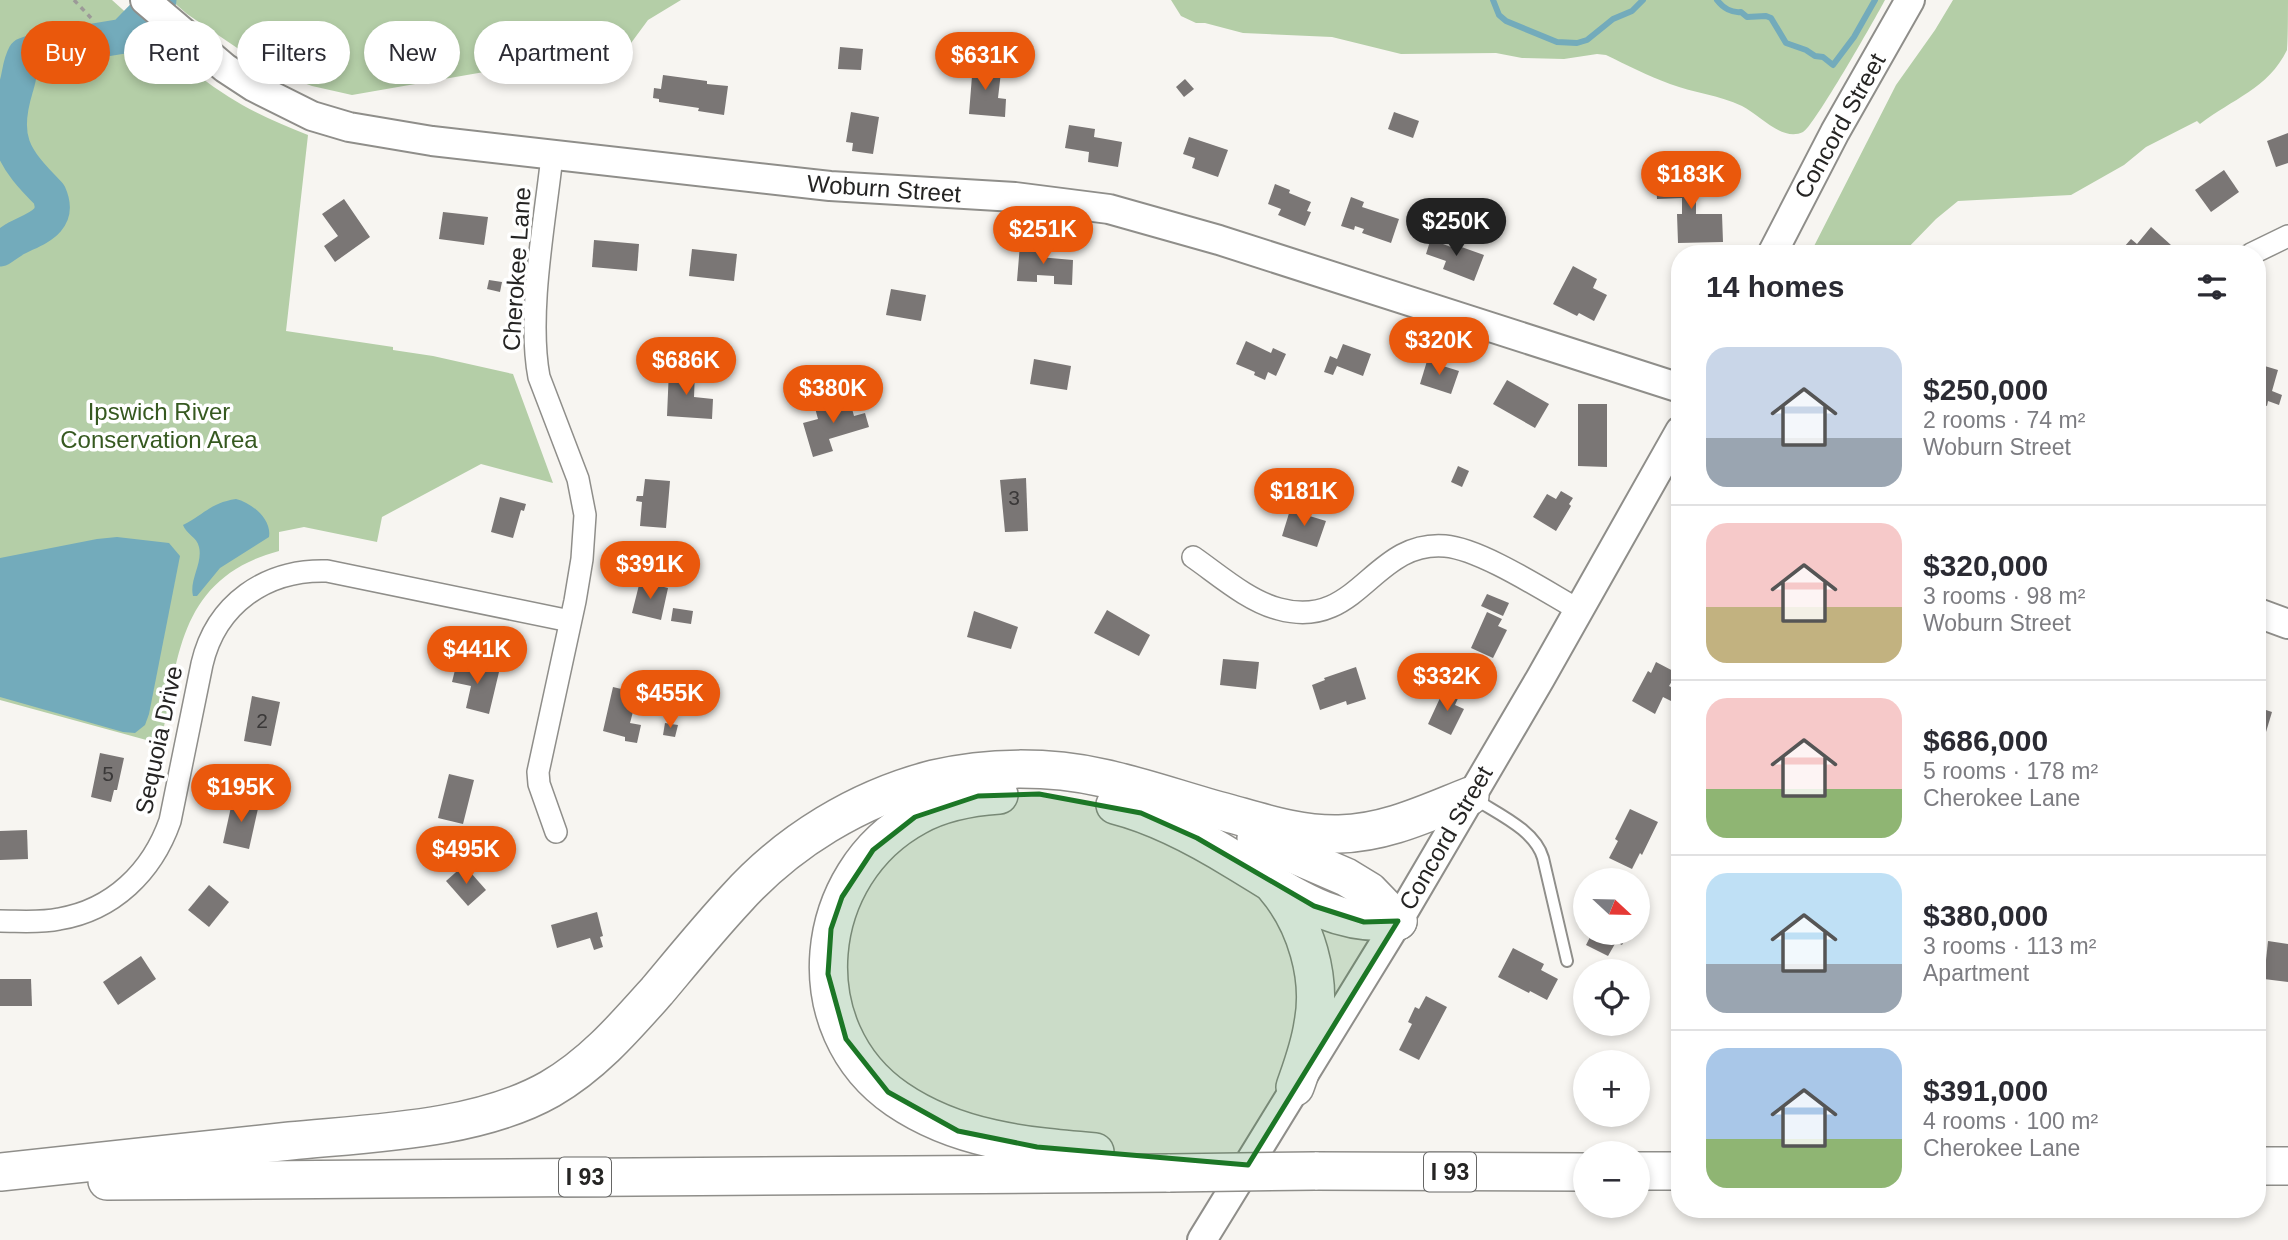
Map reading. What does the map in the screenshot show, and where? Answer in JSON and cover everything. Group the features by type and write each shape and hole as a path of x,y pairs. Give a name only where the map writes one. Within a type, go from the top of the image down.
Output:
{"highway":[{"path":"0,1172 369,1133 467,1120 501,1111 550,1089 594,1059 737,898 766,869 808,836 865,804 938,778 1003,770 1045,770 1099,777 1285,829 1339,834 1396,825 1470,796"},
{"path":"1172,1166 992,1140 958,1131 897,1099 880,1084 858,1059 846,1039 834,1008 828,974 828,952 838,908 851,878 861,864 899,827 932,808 952,802 999,795 1039,794 1083,798 1141,813 1197,838 1314,906 1352,920 1373,923 1398,921"},
{"path":"1171,798 1346,877 1375,897 1398,921"},
{"path":"1272,884 1299,924 1314,978 1316,1001 1313,1024 1295,1087"},
{"name":"I 93","path":"0,1182 1172,1166 1315,1171 1573,1172"},
{"path":"2266,1166 2288,1166"},
{"path":"1650,1171 1671,1171"}],"street":[{"name":"Woburn Street","path":"145,0 225,68 272,98 312,116 371,132 552,156 830,187 1015,197 1109,209 1219,240 1671,385"},
{"name":"Concord Street","path":"1777,245 1835,132 1910,0"},
{"name":"Cherokee Lane","path":"552,156 535,342 540,377 578,479 585,515 582,559 538,772 539,784 556,832"},
{"path":"2266,247 2288,236"},
{"name":"Concord Street","path":"1202,1240 1398,921 1671,447"},
{"path":"1193,557 1266,605 1292,612 1306,612 1333,607 1345,601 1384,565 1406,552 1431,546 1456,547 1480,556 1579,610"},
{"name":"Sequoia Drive","path":"0,921 46,921 82,914 114,898 133,883 149,864 170,821 208,642 226,613 242,597 261,584 293,573 327,571 570,621"},
{"path":"2266,616 2288,624"}],"lane":[{"path":"1470,796 1531,837 1538,846 1567,961"}],"path":[{"path":"74,0 91,18"}],"highlighted area":[{"path":"1039,794 1141,813 1197,838 1314,906 1364,922 1398,921 1248,1165 1037,1147 958,1131 888,1092 846,1039 828,974 831,929 842,897 873,850 915,817 978,796"}],"green space":[{"name":"Ipswich River Conservation Area","path":"0,0 112,0 135,21 124,21 124,84 210,84 238,103 308,135 286,331 393,347 393,350 513,374 553,483 481,464 382,517 377,542 304,527 279,532 279,551 246,564 220,580 202,601 188,625 172,681 161,744 0,700"},
{"path":"171,0 681,0 648,20 633,40 633,21 474,21 474,74 460,76 460,21 364,21 364,84 415,84 352,95 307,84 350,84 350,21 237,21 237,48 223,38 223,21 197,21"},
{"path":"1171,0 1885,0 1819,112 1803,132 1795,134 1779,131 1733,102 1670,84 1606,55 1564,59 1522,58 1496,53 1401,54 1332,37 1243,33 1196,23 1181,16"},
{"path":"1953,0 2288,0 2287,50 2260,84 2200,124 2197,121 2146,147 2124,165 2071,195 1958,201 1911,245 1815,245 1896,85"}],"water":[{"path":"236,499 260,513 267,524 269,537 220,568 197,596 193,596 200,553 196,541 183,525 214,506"},
{"path":"117,537 169,543 180,556 145,725 135,733 123,732 0,697 0,558"}],"building":[{"path":"840,47 863,49 861,70 838,69"},
{"path":"965,64 989,67 988,70 1001,72 998,98 1006,99 1005,117 969,114 972,76 963,75"},
{"path":"663,75 728,86 724,115 659,102 659,99 653,98 654,88 661,89"},
{"path":"1185,79 1194,89 1184,97 1176,87"},
{"path":"851,112 879,117 873,154 852,151 853,143 846,142"},
{"path":"1394,112 1419,121 1413,138 1388,129"},
{"path":"1069,125 1095,129 1094,137 1122,142 1118,167 1088,162 1089,152 1065,148"},
{"path":"2288,133 2288,163 2276,167 2267,141"},
{"path":"1189,137 1228,150 1218,177 1192,168 1195,158 1183,154"},
{"path":"2224,170 2239,192 2211,212 2195,190"},
{"path":"1676,175 1700,175 1696,214 1722,214 1723,242 1678,243 1677,214 1682,214 1682,198 1657,199 1656,180 1676,179"},
{"path":"1275,184 1311,202 1307,211 1311,212 1305,226 1278,215 1281,209 1268,204"},
{"path":"1351,197 1364,202 1362,207 1399,219 1391,243 1362,233 1364,229 1355,226 1354,230 1341,226"},
{"path":"344,199 370,237 335,262 324,246 338,236 322,214"},
{"path":"443,212 488,217 484,245 439,239"},
{"path":"2151,227 2171,245 2126,245 2131,239 2137,244"},
{"path":"1432,235 1444,240 1443,244 1451,247 1453,244 1484,255 1474,281 1443,269 1446,261 1426,254"},
{"path":"594,240 639,244 637,271 592,267"},
{"path":"1020,244 1040,245 1039,257 1073,260 1072,285 1054,284 1054,276 1037,275 1037,282 1017,281"},
{"path":"692,249 737,254 734,281 689,276"},
{"path":"1573,266 1597,279 1593,288 1607,295 1594,321 1553,304"},
{"path":"489,280 502,282 500,292 487,289"},
{"path":"891,289 926,295 921,321 886,315"},
{"path":"1246,341 1271,353 1273,348 1286,354 1276,376 1268,372 1265,380 1254,375 1255,372 1236,364"},
{"path":"1343,344 1371,354 1363,376 1337,366 1333,375 1324,372 1330,356 1337,359"},
{"path":"1034,359 1071,366 1067,390 1030,384"},
{"path":"1427,361 1459,371 1451,394 1420,384"},
{"path":"2266,366 2278,370 2272,391 2282,395 2279,405 2268,401 2267,406"},
{"path":"669,369 695,371 694,397 713,399 712,419 667,416"},
{"path":"1507,380 1549,404 1535,428 1493,404"},
{"path":"849,398 854,416 865,413 869,427 829,439 833,451 813,457 803,423 818,419 815,408"},
{"path":"1578,404 1607,404 1607,467 1578,466"},
{"path":"1458,466 1469,471 1462,487 1451,482"},
{"path":"1026,478 1028,531 1005,532 1000,480"},
{"path":"645,479 670,481 666,528 640,526 642,502 636,501 637,496 643,496"},
{"path":"1561,491 1573,498 1556,531 1533,517 1547,494 1556,499"},
{"path":"500,497 526,504 524,511 521,510 513,538 491,532"},
{"path":"1290,510 1326,521 1317,547 1282,536"},
{"path":"640,581 668,588 661,620 632,613"},
{"path":"1487,594 1509,603 1503,616 1481,606"},
{"path":"673,608 693,611 691,624 671,621"},
{"path":"1107,610 1150,635 1139,656 1094,633"},
{"path":"974,611 1018,627 1011,649 967,637"},
{"path":"1487,612 1502,619 1498,626 1507,630 1493,658 1471,648"},
{"path":"1223,659 1259,662 1256,689 1220,685"},
{"path":"457,662 499,672 489,714 466,708 471,686 452,682"},
{"path":"1656,662 1671,670 1671,701 1663,697 1655,714 1632,701 1648,671 1651,673"},
{"path":"1356,667 1366,699 1347,705 1346,701 1320,710 1312,685"},
{"path":"613,687 638,693 630,723 641,725 637,743 625,741 625,737 603,731"},
{"path":"1449,689 1460,694 1455,705 1464,709 1451,735 1428,724 1440,698 1443,700"},
{"path":"252,696 280,702 271,746 244,741"},
{"path":"2266,710 2272,712 2266,732"},
{"path":"665,723 678,725 675,737 663,735"},
{"path":"100,753 124,758 117,790 114,790 111,802 91,797"},
{"path":"449,774 474,780 463,824 438,818"},
{"path":"233,798 259,804 249,849 223,843"},
{"path":"1630,809 1658,822 1632,868 1609,858 1618,841 1615,839"},
{"path":"27,830 28,859 0,860 0,831"},
{"path":"464,865 486,890 468,906 446,881"},
{"path":"209,885 229,902 209,927 188,910"},
{"path":"597,912 603,947 594,950 590,938 557,948 551,925"},
{"path":"2268,941 2288,944 2288,982 2266,979"},
{"path":"1586,945 1614,945 1608,956"},
{"path":"1513,948 1544,964 1541,970 1558,979 1547,1000 1498,977"},
{"path":"141,956 156,979 118,1005 103,982"},
{"path":"0,979 31,979 32,1006 0,1006"},
{"path":"1426,996 1447,1007 1419,1060 1399,1050 1412,1024 1408,1022 1415,1007 1419,1009"}],"waterway":[{"path":"0,249 44,224 52,212 49,194 26,169 13,146 10,134 11,105 25,55 39,50 124,36 159,0"},
{"path":"1493,0 1499,15 1506,21 1557,42 1577,43 1587,40 1613,19 1632,11 1643,0"},
{"path":"1717,0 1728,9 1741,12 1747,17 1771,18 1786,43 1823,57 1833,65 1854,37 1875,0"}]}
